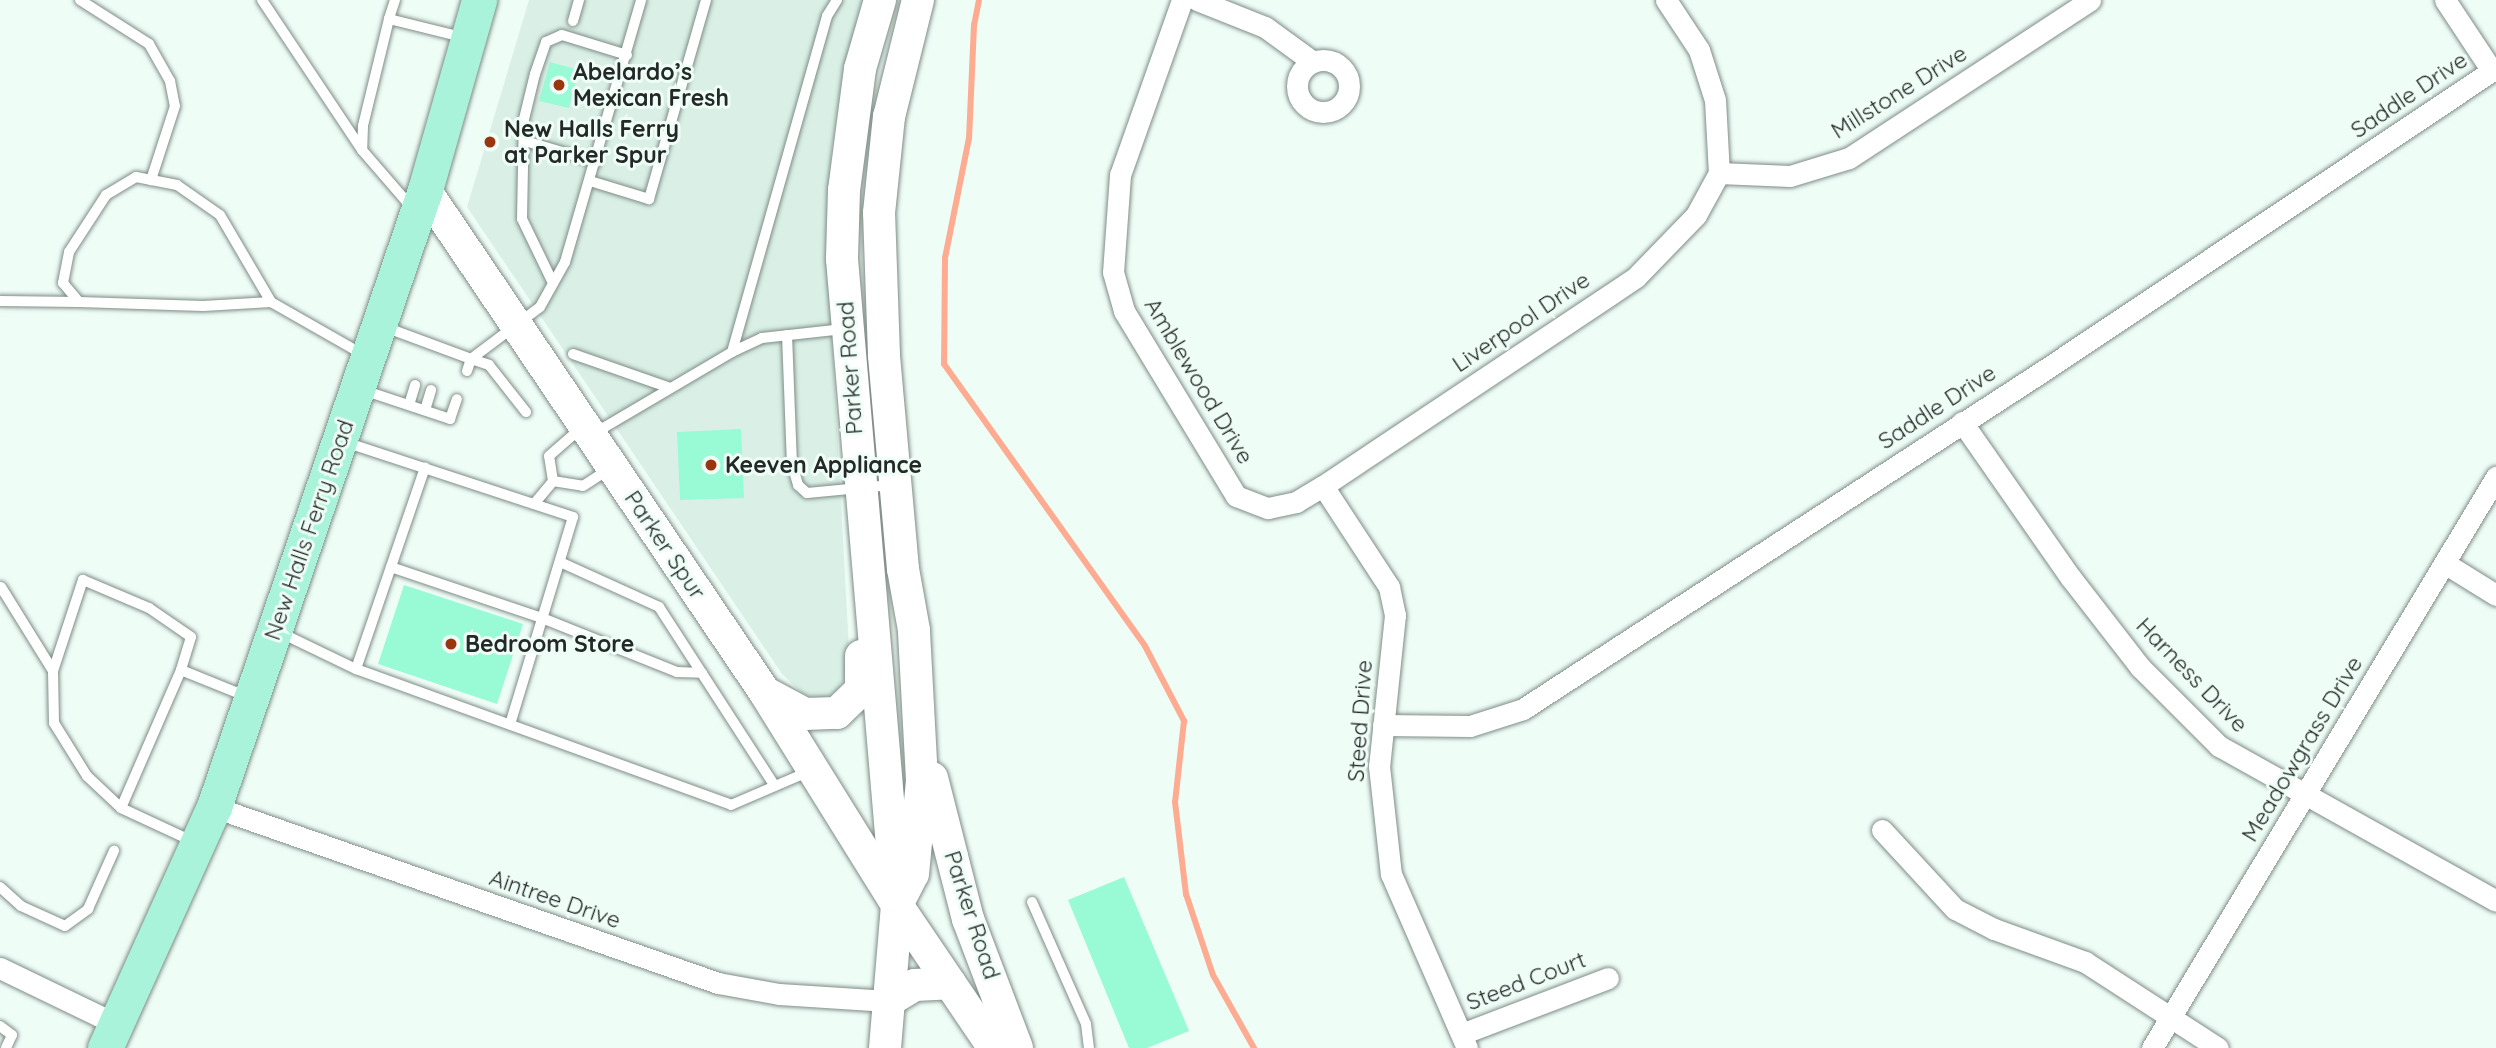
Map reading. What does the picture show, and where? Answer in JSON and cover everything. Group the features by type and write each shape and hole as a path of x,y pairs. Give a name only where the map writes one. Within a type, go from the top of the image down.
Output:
{"main road":[{"name":"New Halls Ferry Road","path":"112,1037 214,807 421,201 479,0"},
{"name":"Parker Road","path":"880,0 860,69 844,190 846,328 897,905 994,1048"},
{"name":"Parker Road","path":"897,905 913,874 922,780 914,629 895,485 880,295 879,213 889,117 918,0"},
{"name":"Parker Spur","path":"421,201 516,325 764,691 897,905"},
{"path":"764,691 805,715 837,713 861,690 863,532"},
{"name":"Parker Road","path":"917,698 968,919 1017,1048"},
{"path":"885,1048 897,905"},
{"path":"888,1001 915,985 950,984"}],"street":[{"name":"Amblewood Drive","path":"1182,0 1120,175 1113,272 1124,312 1236,496 1268,508 1296,502 1323,486"},
{"path":"1197,0 1265,27 1313,62"},
{"path":"1666,0 1699,50 1715,100 1719,173"},
{"name":"Millstone Drive","path":"1719,173 1790,176 1849,158 2090,0"},
{"path":"2445,0 2494,69"},
{"name":"Saddle Drive","path":"1384,724 1471,726 1522,709 1962,422 2494,69"},
{"name":"Liverpool Drive","path":"1323,486 1636,277 1696,215 1719,173"},
{"name":"Harness Drive","path":"1962,422 2071,578 2140,667 2219,746 2496,901"},
{"name":"Meadowgrass Drive","path":"2152,1048 2496,477"},
{"name":"Steed Drive","path":"1323,486 1390,587 1395,614 1379,766 1391,874 1466,1040"},
{"path":"2446,564 2496,595"},
{"name":"Aintree Drive","path":"214,807 718,983 779,994 888,1001"},
{"path":"1882,830 1955,909 1994,929 2085,962 2218,1048"},
{"path":"0,968 112,1037"},
{"name":"Steed Court","path":"1466,1040 1608,978"}],"lane":[{"path":"80,0 149,44 170,81 175,106 151,180"},
{"path":"262,0 362,150 421,201"},
{"path":"362,150 363,126 395,0"},
{"path":"573,21 579,0"},
{"path":"467,371 471,359 540,307 565,262 641,0"},
{"path":"590,181 649,199 706,0"},
{"path":"732,352 827,16 837,0"},
{"path":"389,19 468,38"},
{"path":"553,283 522,219 524,119 546,42 562,35 626,55"},
{"path":"525,141 596,162"},
{"path":"79,302 63,284 69,252 106,195 136,177 177,185 220,215 271,302 368,357 408,405 450,419 457,399"},
{"path":"0,301 203,306 271,302"},
{"path":"534,504 553,481 549,456 587,430 762,338 846,328"},
{"path":"786,335 792,464 798,485 807,493 895,485"},
{"path":"368,357 429,343 489,365 526,412"},
{"path":"425,355 429,343"},
{"path":"440,362 444,349"},
{"path":"573,354 670,388"},
{"path":"408,405 415,386"},
{"path":"425,410 431,390"},
{"path":"339,440 573,517 510,724"},
{"path":"553,481 583,486 612,467"},
{"path":"356,669 425,468"},
{"path":"560,562 659,607 775,786"},
{"path":"391,567 542,618 677,672 702,673"},
{"path":"121,808 181,670 191,637 149,608 83,580 53,671 54,723 87,776 121,808 198,844"},
{"path":"1,587 53,671"},
{"path":"274,630 356,669 731,804 813,770"},
{"path":"181,670 251,698"},
{"path":"0,887 21,906 65,926 88,909 114,851"},
{"path":"1032,902 1086,1024 1089,1048"},
{"path":"0,1026 12,1035 6,1048"}],"shaded area":[{"path":"529,0 862,0 843,72 831,154 827,246 849,649 847,674 837,691 820,699 803,694 782,674 467,207"}],"building":[{"name":"Abelardo’s Mexican Fresh","path":"550,62 579,70 569,108 539,101"},
{"name":"Keeven Appliance","path":"741,429 744,498 680,500 677,432"},
{"name":"Bedroom Store","path":"404,585 523,624 497,704 378,664"},
{"path":"1124,877 1189,1031 1147,1048 1129,1048 1068,900"}],"waterway":[{"path":"979,0 974,25 969,138 945,258 944,364 1145,646 1184,721 1175,802 1186,894 1213,975 1254,1048"}],"place":[{"name":"Abelardo’s Mexican Fresh","path":"559,85"},
{"name":"New Halls Ferry at Parker Spur","path":"490,142"},
{"name":"Keeven Appliance","path":"711,465"},
{"name":"Bedroom Store","path":"451,644"}]}
